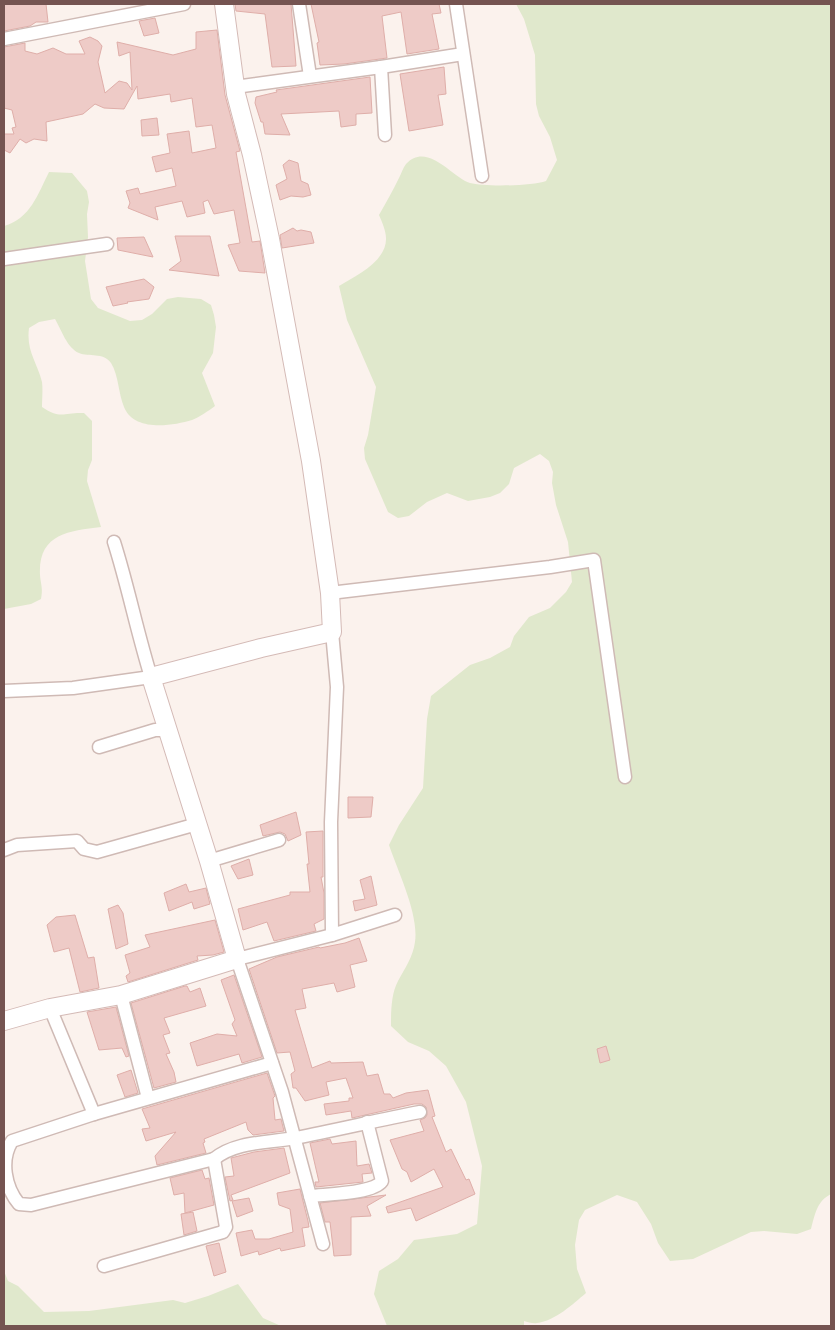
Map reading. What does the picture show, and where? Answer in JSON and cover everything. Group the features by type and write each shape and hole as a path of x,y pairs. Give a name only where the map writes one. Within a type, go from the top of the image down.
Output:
{"street":[{"path":"4,39 156,6 184,4"},
{"path":"224,4 235,87 252,155 279,287 310,461 330,593 337,687 331,822 332,935"},
{"path":"299,4 310,76"},
{"path":"456,4 482,176"},
{"path":"235,87 463,54"},
{"path":"381,67 386,135"},
{"path":"4,259 107,244"},
{"path":"114,542 123,569 140,641 169,730 237,959 272,1063 323,1244"},
{"path":"330,593 550,568 594,560 625,778"},
{"path":"4,691 73,688 151,677 261,648 332,632"},
{"path":"99,747 154,730 169,730"},
{"path":"4,850 16,845 77,841 84,849 97,852 197,824"},
{"path":"209,862 279,840"},
{"path":"4,1021 50,1008 121,995 237,959 332,935 395,915"},
{"path":"121,995 148,1098"},
{"path":"50,1008 94,1114"},
{"path":"272,1063 94,1114 12,1141 6,1149 4,1167 12,1195 19,1204 31,1205 214,1159 223,1151 233,1147 294,1138 420,1112"},
{"path":"310,1196 357,1191 381,1183 367,1122"},
{"path":"104,1266 215,1236 223,1232 226,1227 214,1159"}],"green space":[{"path":"516,4 831,4 831,1194 820,1204 815,1213 811,1229 797,1234 764,1231 751,1232 693,1259 670,1261 658,1243 651,1224 637,1202 617,1195 585,1210 579,1220 575,1245 577,1269 586,1293 557,1316 544,1322 532,1323 524,1321 524,1326 387,1326 374,1294 379,1271 398,1259 414,1240 457,1234 477,1224 482,1166 466,1102 446,1066 429,1051 408,1042 391,1026 394,992 412,953 415,931 411,906 389,845 399,825 423,788 427,719 431,696 470,665 490,658 510,647 514,636 529,617 550,608 566,592 572,582 568,542 556,505 552,483 553,472 549,461 540,454 514,468 509,484 500,493 490,497 468,501 447,493 427,502 409,516 398,518 388,512 365,459 364,448 376,387 347,320 339,286 369,267 381,254 386,238 385,229 379,215 406,164 414,158 422,156 431,158 470,183 519,185 546,181 557,160 550,137 539,116 536,104 535,55 524,19"},
{"path":"49,172 72,173 87,191 89,202 87,214 88,237 85,261 91,299 98,308 130,321 142,320 152,314 167,299 178,297 201,299 211,305 216,327 213,353 202,373 215,406 195,419 184,422 164,425 145,424 129,415 124,407 116,373 108,360 104,357 75,351 68,343 55,319 39,322 29,328 30,350 42,382 42,407 58,414 84,413 92,421 92,460 88,470 87,481 101,527 77,530 57,537 44,551 41,561 41,599 31,604 4,609 4,226 13,223 27,212 37,197"},
{"path":"4,1271 8,1281 18,1286 44,1312 89,1311 173,1300 185,1303 238,1284 263,1318 281,1326 4,1326"}],"building":[{"path":"4,4 46,4 48,22 36,22 30,26 4,31"},
{"path":"235,4 291,4 296,66 272,67 265,14 236,11"},
{"path":"311,4 439,4 441,13 432,14 439,49 407,54 401,12 382,16 387,58 320,65 317,43 319,42"},
{"path":"155,18 159,33 144,36 139,21"},
{"path":"217,30 225,95 240,151 236,152 252,242 260,241 265,273 239,271 228,245 240,243 234,210 214,214 208,200 203,202 205,213 187,217 182,201 155,207 158,220 128,208 130,203 126,191 138,188 140,194 176,186 172,168 156,172 152,157 170,153 167,134 189,131 192,153 216,148 212,125 196,127 192,98 171,102 170,94 138,99 137,86 124,109 104,108 95,104 83,114 46,122 47,141 34,139 26,143 20,139 10,153 4,150 4,134 14,134 12,128 16,127 12,110 4,108 4,47 25,43 25,51 37,54 53,48 66,54 85,54 79,41 90,37 98,41 102,46 98,62 105,93 119,81 127,83 132,90 130,52 119,56 117,42 173,55 196,49 196,32"},
{"path":"444,67 446,94 438,95 443,125 409,131 400,74"},
{"path":"370,77 372,113 356,114 356,125 341,127 339,111 281,114 290,135 265,134 263,122 261,122 255,103 256,97 277,92 276,90"},
{"path":"157,118 159,135 142,136 141,120"},
{"path":"289,160 298,163 301,181 308,184 311,195 303,197 291,196 280,200 276,185 287,179 283,165"},
{"path":"293,228 297,231 311,232 314,243 282,248 280,235"},
{"path":"175,236 210,236 219,276 169,270 181,261"},
{"path":"144,237 153,257 118,250 117,238"},
{"path":"144,279 154,287 149,299 113,306 106,287"},
{"path":"348,797 373,797 371,817 348,818"},
{"path":"296,812 301,835 288,841 285,834 280,832 263,836 260,825"},
{"path":"323,831 323,877 321,877 324,893 324,919 314,924 316,931 274,941 267,922 243,930 238,909 290,895 290,892 310,892 306,832"},
{"path":"249,859 253,875 238,879 231,866"},
{"path":"371,876 377,905 355,911 353,901 365,899 360,880"},
{"path":"186,884 189,892 206,888 210,904 194,909 192,902 169,911 164,893"},
{"path":"118,905 123,913 128,944 116,949 108,909"},
{"path":"75,915 88,958 94,957 99,988 80,992 69,948 54,952 47,925 56,917"},
{"path":"215,920 224,952 197,956 198,960 128,982 126,976 130,973 125,955 150,947 145,935"},
{"path":"359,938 367,961 350,965 355,987 337,992 334,983 302,989 306,1008 295,1010 312,1068 330,1061 331,1063 363,1062 367,1076 378,1074 384,1094 390,1094 393,1098 406,1093 428,1090 435,1116 432,1117 446,1152 451,1149 466,1180 469,1179 475,1194 416,1221 411,1208 388,1213 386,1207 443,1187 434,1169 411,1182 407,1172 402,1169 390,1140 424,1131 420,1120 427,1115 426,1107 422,1104 414,1104 352,1118 351,1111 326,1115 324,1104 349,1101 349,1098 353,1098 346,1078 326,1082 329,1095 305,1101 296,1088 293,1088 291,1074 295,1071 290,1052 277,1053 249,969 277,957 345,943"},
{"path":"234,975 262,1057 242,1063 239,1054 197,1066 190,1043 217,1034 237,1036 232,1024 235,1020 221,980"},
{"path":"187,986 190,992 200,988 206,1006 164,1018 170,1033 163,1035 170,1053 166,1054 176,1082 154,1088 131,1003"},
{"path":"116,1007 129,1056 126,1057 122,1048 99,1050 87,1012"},
{"path":"606,1046 610,1060 600,1063 597,1049"},
{"path":"131,1070 138,1093 125,1097 117,1075"},
{"path":"267,1073 275,1096 273,1098 275,1120 281,1119 284,1131 253,1135 248,1130 246,1122 204,1139 205,1142 203,1143 206,1153 157,1165 155,1156 176,1132 146,1141 142,1129 150,1128 142,1109"},
{"path":"330,1139 332,1144 356,1141 357,1166 369,1164 372,1173 362,1174 363,1182 316,1187 315,1182 319,1182 310,1143"},
{"path":"284,1148 290,1173 231,1195 233,1200 230,1201 225,1177 234,1176 231,1158 254,1152"},
{"path":"202,1170 205,1179 209,1178 214,1205 185,1213 184,1193 174,1195 170,1178"},
{"path":"300,1189 309,1227 302,1228 305,1246 281,1251 280,1248 259,1255 258,1251 241,1256 236,1233 252,1230 255,1239 269,1239 293,1232 290,1209 279,1205 277,1193"},
{"path":"386,1195 367,1206 371,1216 351,1217 351,1255 334,1256 330,1222 325,1222 320,1203"},
{"path":"249,1198 253,1211 237,1217 232,1201"},
{"path":"193,1212 197,1231 184,1235 181,1214"},
{"path":"219,1243 226,1272 214,1276 206,1246"}]}
